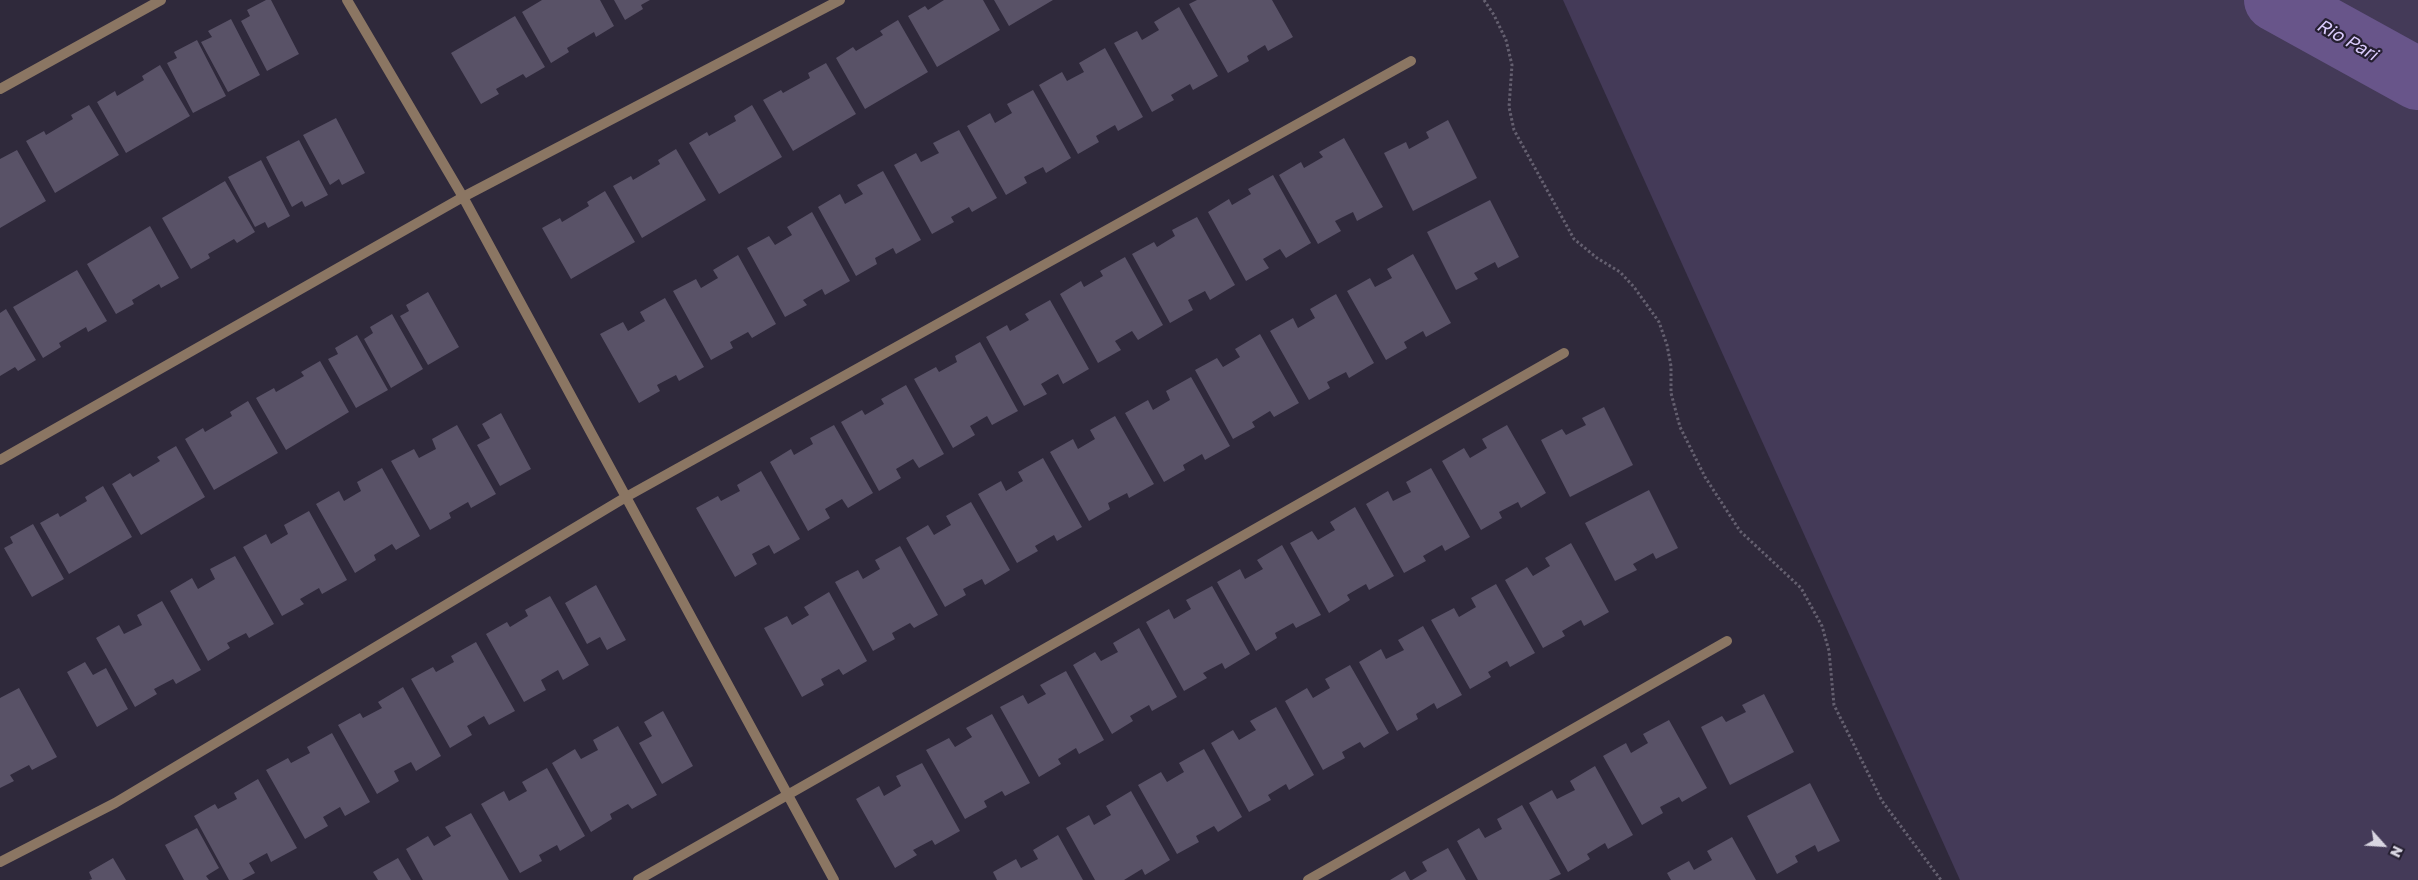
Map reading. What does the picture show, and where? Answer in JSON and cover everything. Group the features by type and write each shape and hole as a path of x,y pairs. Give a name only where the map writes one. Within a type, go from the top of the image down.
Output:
{"street":[{"path":"0,89 162,0"},
{"path":"347,0 463,197 834,880"},
{"path":"0,460 463,197 840,0"},
{"path":"0,862 115,803 626,498 1411,61"},
{"path":"638,880 1564,353"},
{"path":"1308,880 1727,641"}],"path":[{"path":"1484,0 1494,15 1506,40 1512,65 1509,107 1514,130 1574,239 1597,258 1620,272 1634,287 1659,322 1671,366 1671,393 1680,427 1701,469 1740,531 1802,588 1822,626 1830,651 1834,705 1882,801 1942,880"}],"shaded area":[{"path":"1563,0 2418,0 2418,880 1960,880"}],"building":[{"path":"266,0 271,0 299,54 267,71 241,21 250,16 247,10"},
{"path":"542,0 600,0 614,26 596,37 594,32 567,48 569,52 551,63 522,12"},
{"path":"614,0 650,0 641,5 643,9 625,20"},
{"path":"944,0 983,0 1000,30 937,67 908,16 925,6 928,10"},
{"path":"994,0 1053,0 1009,26"},
{"path":"1197,0 1272,0 1293,37 1268,51 1265,45 1247,56 1249,61 1228,73 1189,4"},
{"path":"1179,7 1218,76 1193,90 1190,84 1171,95 1174,100 1152,112 1114,43 1137,31 1142,40 1159,30 1154,22"},
{"path":"515,16 545,67 526,78 523,74 496,89 499,94 481,104 451,53"},
{"path":"231,19 260,75 228,92 201,42 212,37 208,31"},
{"path":"898,20 928,72 865,109 836,58 853,47 856,51 883,35 880,31"},
{"path":"197,40 226,96 193,113 167,63 177,58 174,52"},
{"path":"1105,48 1143,117 1118,131 1115,125 1096,136 1099,142 1078,154 1039,85 1062,72 1067,81 1084,72 1079,63"},
{"path":"826,63 856,114 793,151 763,100 781,90 783,93 810,78 808,73"},
{"path":"160,65 190,116 126,153 97,102 115,91 117,96 144,80 142,76"},
{"path":"1033,90 1071,158 1046,173 1043,167 1024,177 1027,183 1006,195 967,126 990,113 995,123 1012,113 1007,104"},
{"path":"89,105 119,155 55,193 26,141 44,131 46,135 73,119 71,115"},
{"path":"752,105 782,157 719,194 689,143 707,132 709,136 736,121 734,116"},
{"path":"336,118 365,173 342,185 339,179 330,185 303,135"},
{"path":"1448,120 1477,178 1413,211 1384,153 1406,142 1409,149 1429,138 1426,132"},
{"path":"959,130 997,198 972,212 969,207 951,217 954,222 932,234 894,165 916,153 921,162 939,153 933,143"},
{"path":"1344,138 1383,207 1357,221 1353,212 1335,221 1341,231 1318,244 1279,175 1301,162 1304,168 1323,157 1319,152"},
{"path":"299,140 328,195 305,207 302,201 292,207 266,157"},
{"path":"676,149 706,200 642,238 613,186 631,176 633,180 660,164 658,160"},
{"path":"17,150 46,201 0,228 0,159"},
{"path":"261,160 290,216 268,228 265,222 255,227 228,177"},
{"path":"883,171 921,240 896,254 893,248 875,258 877,264 856,276 818,207 840,194 845,204 863,194 857,185"},
{"path":"1273,175 1311,243 1286,258 1280,249 1263,259 1269,268 1246,281 1208,212 1229,199 1232,205 1251,194 1248,189"},
{"path":"225,181 255,232 237,243 234,239 208,254 210,258 191,269 162,218"},
{"path":"605,191 635,242 571,279 542,228 560,218 562,222 589,206 587,202"},
{"path":"1490,200 1519,257 1498,268 1495,262 1474,273 1478,279 1456,290 1427,232"},
{"path":"812,212 850,281 825,295 822,289 803,300 807,305 785,317 747,248 769,236 775,245 792,235 787,227"},
{"path":"1197,217 1235,285 1210,300 1205,291 1188,300 1193,310 1170,323 1132,254 1154,242 1157,247 1175,236 1172,230"},
{"path":"150,226 179,278 161,288 159,284 132,300 134,304 116,314 87,264"},
{"path":"1413,254 1451,323 1426,337 1423,331 1404,342 1407,348 1386,360 1347,291 1370,278 1375,287 1392,278 1387,269"},
{"path":"738,255 776,324 752,338 748,332 730,342 733,348 711,360 673,291 696,279 701,288 718,278 713,270"},
{"path":"1125,257 1163,325 1138,340 1132,331 1115,341 1121,350 1098,363 1060,294 1081,281 1084,287 1103,276 1100,271"},
{"path":"77,270 107,321 88,332 86,327 59,343 61,347 43,358 13,307"},
{"path":"428,292 459,347 428,365 400,316 409,311 406,305"},
{"path":"1336,294 1374,363 1349,378 1346,372 1327,382 1330,388 1309,400 1270,331 1293,318 1298,328 1315,318 1310,309"},
{"path":"665,298 704,367 679,381 676,375 657,385 660,391 639,403 600,334 623,322 628,331 645,321 640,312"},
{"path":"1050,300 1089,369 1063,384 1058,374 1041,384 1047,394 1024,406 986,337 1007,325 1010,331 1029,320 1025,314"},
{"path":"6,309 36,360 18,371 15,367 0,376 0,313"},
{"path":"392,314 423,369 391,388 364,339 373,333 370,327"},
{"path":"1260,334 1299,403 1274,417 1270,411 1252,422 1255,427 1233,439 1195,370 1217,358 1223,367 1240,357 1235,349"},
{"path":"357,335 388,390 356,408 328,359 338,354 335,348"},
{"path":"980,342 1018,411 992,425 987,416 970,426 975,435 953,448 914,379 936,367 939,372 957,362 955,356"},
{"path":"320,361 349,412 286,450 256,398 274,388 276,392 304,376 301,372"},
{"path":"1191,377 1230,446 1205,460 1202,454 1183,465 1185,470 1164,482 1125,413 1148,400 1153,410 1170,400 1166,391"},
{"path":"906,385 944,454 919,468 913,459 896,469 901,478 879,491 841,422 862,410 865,415 884,404 881,399"},
{"path":"248,401 278,453 214,490 185,439 203,428 205,432 232,416 230,412"},
{"path":"1604,407 1633,465 1570,497 1541,440 1562,429 1566,435 1586,425 1582,418"},
{"path":"501,413 531,469 500,486 477,445 490,438 482,424"},
{"path":"1115,416 1154,484 1129,498 1127,493 1108,503 1110,509 1089,521 1050,452 1073,439 1078,449 1095,439 1090,430"},
{"path":"457,425 496,494 471,508 468,502 449,513 451,518 430,530 391,461 414,449 419,458 436,449 432,439"},
{"path":"834,425 873,493 848,508 842,499 825,509 830,518 808,531 770,462 791,449 794,455 813,444 810,438"},
{"path":"1507,425 1546,493 1521,508 1518,502 1499,512 1502,518 1481,530 1442,461 1464,448 1470,458 1487,448 1482,439"},
{"path":"176,446 205,497 141,535 112,484 130,473 133,477 160,461 157,457"},
{"path":"1043,458 1082,527 1057,541 1054,535 1035,546 1038,551 1017,563 978,494 1001,481 1006,491 1023,481 1018,472"},
{"path":"382,468 420,536 396,550 392,544 374,555 376,560 355,573 316,504 339,491 344,501 361,491 357,482"},
{"path":"1431,468 1470,537 1445,551 1442,545 1423,556 1426,561 1404,573 1366,504 1388,491 1393,501 1411,492 1406,482"},
{"path":"761,471 800,539 774,554 769,545 752,554 757,564 735,577 696,508 718,496 721,501 740,491 737,485"},
{"path":"103,486 132,537 69,574 40,523 58,513 60,517 87,501 85,497"},
{"path":"1649,490 1678,548 1656,559 1653,553 1633,564 1637,570 1615,581 1585,523"},
{"path":"971,502 1010,570 985,585 982,579 963,589 966,595 945,607 906,538 928,525 934,535 951,525 946,516"},
{"path":"1355,507 1394,576 1369,590 1366,584 1347,595 1350,600 1329,613 1290,543 1312,531 1318,540 1335,530 1330,522"},
{"path":"309,511 347,580 322,594 319,588 300,599 304,604 282,616 243,547 266,534 271,544 288,534 284,525"},
{"path":"33,524 64,579 32,597 4,548 13,543 10,537"},
{"path":"1571,543 1609,612 1584,626 1581,620 1562,631 1565,636 1543,648 1505,580 1527,567 1533,576 1550,566 1545,558"},
{"path":"1282,545 1321,615 1296,628 1293,623 1275,633 1277,638 1256,651 1217,582 1240,569 1245,579 1263,569 1257,560"},
{"path":"900,546 938,615 914,628 910,623 892,633 895,639 873,651 835,582 858,570 863,579 880,569 875,560"},
{"path":"235,556 274,624 249,638 246,633 227,643 230,648 208,661 170,591 192,578 198,589 215,579 210,569"},
{"path":"1496,584 1535,653 1510,667 1507,661 1488,672 1491,677 1470,689 1431,620 1454,608 1459,617 1476,607 1471,598"},
{"path":"596,585 626,640 607,650 600,637 587,644 565,603"},
{"path":"1212,586 1250,654 1225,669 1222,663 1203,673 1207,678 1184,691 1146,622 1169,609 1174,619 1191,609 1186,600"},
{"path":"829,592 867,661 843,675 839,669 821,679 824,685 802,697 764,628 787,616 792,625 809,615 804,607"},
{"path":"550,596 589,665 563,680 558,670 541,680 546,690 524,702 486,634 507,622 510,627 528,616 525,610"},
{"path":"162,601 201,670 176,684 173,679 154,689 157,694 135,707 96,638 119,625 124,634 142,625 137,615"},
{"path":"1423,626 1462,695 1437,709 1434,703 1416,714 1418,719 1397,731 1359,662 1381,649 1386,659 1404,650 1398,640"},
{"path":"1139,628 1177,697 1152,711 1149,705 1130,716 1133,721 1112,734 1073,665 1095,652 1101,661 1118,652 1113,643"},
{"path":"476,642 515,711 489,725 484,716 467,726 472,735 450,748 411,679 433,667 436,672 454,662 451,656"},
{"path":"85,662 93,675 106,668 128,709 97,727 67,672"},
{"path":"1350,665 1389,733 1364,748 1360,742 1342,752 1345,758 1323,770 1285,701 1307,688 1313,698 1330,688 1325,679"},
{"path":"1066,671 1104,740 1079,754 1076,748 1058,759 1061,764 1039,777 1000,707 1023,695 1028,704 1046,694 1040,685"},
{"path":"403,687 441,756 416,771 411,762 394,771 399,781 377,794 338,725 360,713 363,718 382,708 378,702"},
{"path":"19,688 57,757 32,770 29,765 10,775 14,781 0,788 0,698"},
{"path":"1764,694 1794,752 1730,785 1701,727 1722,716 1726,722 1746,712 1742,705"},
{"path":"1276,707 1314,775 1289,790 1286,784 1268,795 1271,800 1249,812 1211,743 1233,730 1239,740 1256,730 1250,721"},
{"path":"663,711 693,766 662,784 639,743 652,736 644,722"},
{"path":"992,714 1030,783 1005,796 1002,791 984,801 987,807 965,819 926,750 949,738 955,747 972,737 966,728"},
{"path":"1669,720 1707,788 1682,802 1679,797 1660,807 1663,813 1642,825 1603,756 1626,743 1631,753 1648,743 1643,734"},
{"path":"618,726 657,795 632,809 628,804 610,814 612,819 591,832 552,763 575,749 581,759 598,750 593,740"},
{"path":"332,733 370,802 345,816 340,807 323,817 328,826 305,839 266,770 288,758 291,763 310,753 307,747"},
{"path":"1204,749 1242,817 1218,832 1214,826 1196,836 1199,842 1177,854 1138,785 1161,772 1167,782 1184,772 1179,763"},
{"path":"922,763 960,831 935,845 932,840 913,850 917,855 895,868 856,799 879,786 884,796 901,786 896,776"},
{"path":"1595,766 1633,835 1608,849 1605,843 1587,854 1590,859 1568,872 1529,803 1552,790 1557,799 1575,790 1570,781"},
{"path":"547,768 585,836 560,851 557,845 539,855 542,861 520,873 481,804 504,791 509,801 527,791 522,782"},
{"path":"258,779 297,848 271,862 267,853 249,863 255,873 242,880 229,880 194,816 215,804 218,809 237,799 234,793"},
{"path":"1810,783 1840,841 1818,852 1815,845 1795,856 1798,862 1777,874 1747,816"},
{"path":"1131,791 1170,860 1145,875 1142,869 1124,880 1095,880 1066,828 1089,815 1094,825 1111,815 1106,806"},
{"path":"1522,805 1561,874 1549,880 1478,880 1457,841 1479,828 1485,838 1502,829 1497,819"},
{"path":"471,813 509,880 423,880 406,849 428,836 434,846 451,836 445,827"},
{"path":"197,828 219,868 206,876 209,880 184,880 165,845"},
{"path":"1058,835 1083,880 997,880 993,872 1016,859 1021,868 1038,859 1033,850"},
{"path":"1732,837 1756,880 1671,880 1667,873 1689,861 1694,870 1712,860 1707,851"},
{"path":"1448,848 1466,880 1412,880 1427,871 1422,862"},
{"path":"113,858 126,880 89,880 92,879 89,872"},
{"path":"398,858 411,880 378,880 373,872"},
{"path":"1405,871 1410,880 1390,880"}],"waterway":[{"name":"Rio Pari","path":"2275,0 2418,79"}]}
